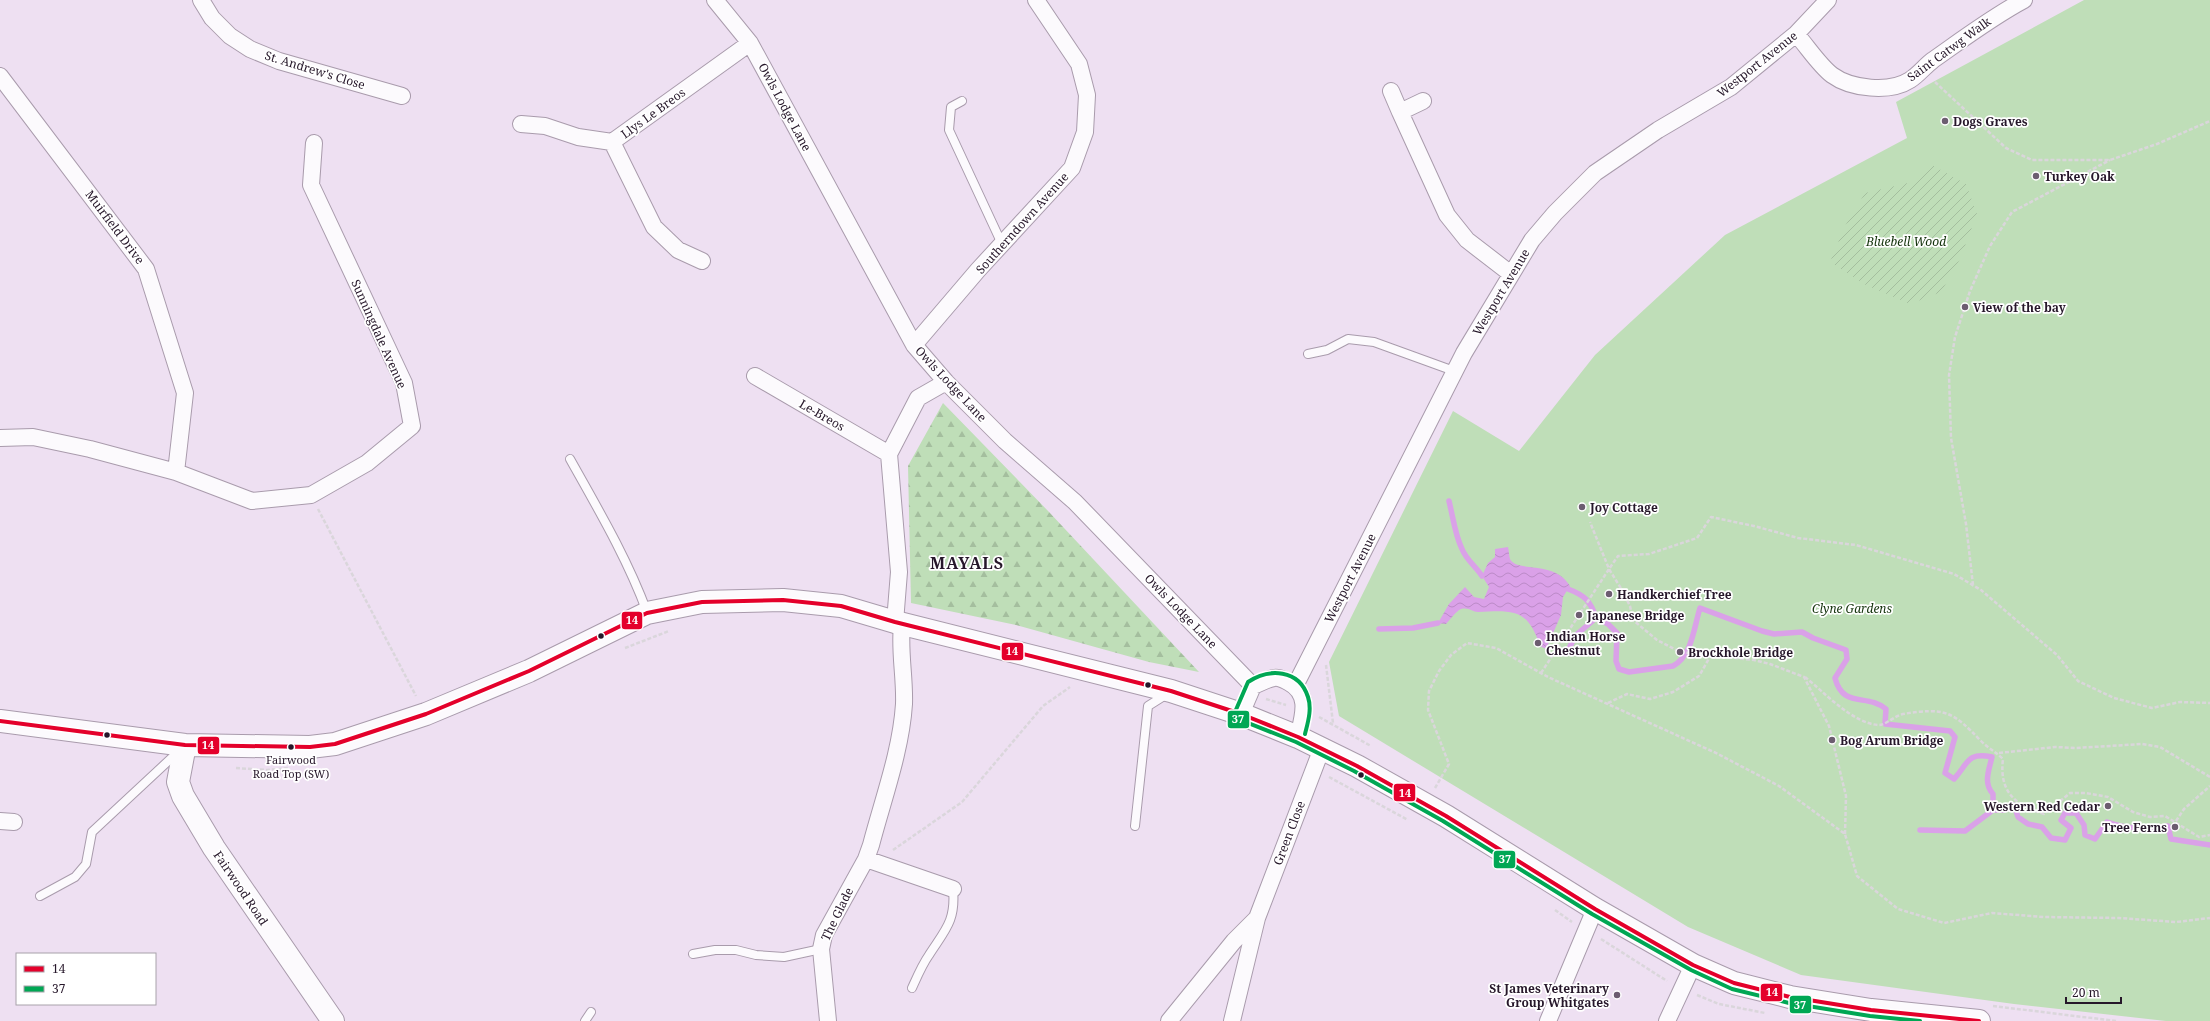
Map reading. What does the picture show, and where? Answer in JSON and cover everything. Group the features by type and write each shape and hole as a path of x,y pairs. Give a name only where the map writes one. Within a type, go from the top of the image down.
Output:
{"main road":[{"path":"0,721 185,745 310,747 335,744 426,714 529,671 647,613 702,602 783,600 841,606 898,623 1171,691 1241,714 1298,737 1322,748 1446,816 1595,909 1693,965 1734,984 1790,997 1871,1010 1985,1013"},
{"name":"Fairwood Road","path":"185,745 178,782 183,796 214,848 329,1020"}],"street":[{"name":"St. Andrew's Close","path":"201,0 212,18 230,36 250,49 279,61 402,96"},
{"name":"Owls Lodge Lane","path":"715,0 750,43 914,345 946,382 1005,442 1074,502 1253,686"},
{"name":"Southerndown Avenue","path":"914,345 1002,244 1072,168 1085,132 1087,95 1079,64 1036,0"},
{"name":"Saint Catwg Walk","path":"1796,34 1831,74 1848,84 1866,88 1890,86 1910,80 1922,69 1998,14 2024,0"},
{"name":"Westport Avenue","path":"1295,686 1454,371 1532,240 1555,213 1595,173 1658,130 1731,87 1796,34 1826,1"},
{"name":"Llys Le Breos","path":"520,124 545,126 578,137 612,142 750,43"},
{"name":"Muirfield Drive","path":"0,76 146,269 185,393 176,472"},
{"path":"1391,91 1447,215 1467,240 1511,274"},
{"path":"1400,112 1423,101"},
{"path":"612,142 654,226 678,250 702,262"},
{"name":"Sunningdale Avenue","path":"0,438 33,437 90,449 176,472 252,501 311,495 368,463 412,426 404,383 311,185 314,143"},
{"name":"Le-Breos","path":"755,376 889,454"},
{"path":"889,454 918,398 946,382"},
{"name":"The Glade","path":"828,1021 821,949 824,935 868,852 900,732 904,703 898,623 899,572 889,454"},
{"path":"1241,714 1253,686 1273,678 1282,679 1295,686 1303,696 1304,711 1298,737"},
{"name":"Green Close","path":"1232,1021 1257,918 1322,748"},
{"path":"868,852 953,889"},
{"path":"1548,1021 1595,909"},
{"name":"Green Close","path":"1170,1021 1234,941 1257,918"},
{"path":"1667,1021 1693,965"}],"lane":[{"path":"962,101 951,107 950,130 1002,244"},
{"path":"1308,354 1327,350 1348,339 1374,342 1454,371"},
{"path":"570,459 620,549 634,579 647,613"},
{"path":"1135,826 1148,706 1171,691"},
{"path":"40,896 75,877 86,864 92,832 185,745"},
{"path":"912,988 928,956 952,919 955,906 953,889"},
{"path":"693,954 715,950 736,950 756,955 784,957 821,949"},
{"path":"585,1021 591,1012"}],"path":[{"path":"1922,69 2006,148 2032,160 2110,160"},
{"path":"1973,585 1966,524 1951,438 1949,375 1955,337 1970,291 1990,246 2012,212 2110,160 2157,144 2210,121"},
{"path":"311,495 426,714"},
{"path":"1541,674 1608,569 1618,556 1649,554 1697,538 1711,517 1754,526 1798,538 1856,545 1954,574 1982,590 2057,655 2078,681 2114,698 2152,708 2180,702 2210,704"},
{"path":"1590,522 1608,569 1625,595 1633,620 1643,630 1657,640 1680,652 1770,664 1804,677 1848,714 1878,725 1884,724 1893,717 1904,714 1927,712 1953,714 1969,727 1982,742 1998,753 2003,759 2003,782 2012,798 2032,810 2044,814 2070,793 2086,793 2108,797 2132,812 2150,817 2165,816 2176,821 2198,837 2210,835"},
{"path":"622,650 674,629"},
{"path":"1432,792 1449,764 1428,710 1429,691 1439,671 1451,655 1467,643 1496,648 1541,674 1716,753 1778,786 1845,834"},
{"path":"1314,649 1328,656 1325,660 1333,724"},
{"path":"1607,704 1627,694 1650,699 1673,692 1699,676 1711,655"},
{"path":"1804,677 1829,726 1846,796 1845,834 1857,876 1898,910 1944,923 1992,913 2044,917 2119,918 2176,922 2210,918"},
{"path":"868,852 890,852 962,802 1043,706 1071,686 1063,684"},
{"path":"1998,753 2055,747 2076,748 2142,744 2160,747 2210,777"},
{"path":"1314,769 1409,820"},
{"path":"2176,821 2184,809 2210,786"},
{"path":"1554,909 1659,977 1719,1004 1772,1015"},
{"path":"1985,1013 2116,1021"}],"green space":[{"name":"Clyne Gardens","path":"2084,0 2210,0 2210,1021 2166,1021 2014,1004 1801,975 1688,927 1339,716 1329,662 1453,411 1519,451 1595,355 1725,235 1907,138 1896,102"},
{"name":"Bluebell Wood","path":"1932,165 1966,184 1977,214 1960,259 1941,292 1910,304 1866,285 1830,262 1845,226 1865,193 1912,182"},
{"path":"943,403 1049,512 1199,672 1149,662 1016,625 911,603 908,466"}],"water":[{"path":"1508,547 1510,559 1514,563 1555,573 1563,578 1570,586 1563,597 1561,615 1546,649 1540,646 1535,634 1525,618 1510,612 1478,612 1468,609 1461,609 1446,624 1438,623 1449,604 1465,587 1474,597 1484,599 1489,587 1482,576 1488,563 1495,557 1495,549"}],"waterway":[{"path":"1449,501 1460,544 1466,557 1482,576"},
{"path":"1568,589 1586,599 1592,607 1596,618 1576,635 1568,650"},
{"path":"1596,618 1608,624 1617,633 1616,661 1619,669 1629,672 1673,666 1679,661 1688,648 1700,608 1774,634 1802,632 1813,638 1846,650 1847,659 1835,678 1839,688 1844,694 1856,699 1879,704 1886,709 1885,724 1950,731 1955,737 1945,773 1954,779 1969,760 1977,756 1992,757 1987,781 1993,794 1993,810 1965,831 1920,830"},
{"path":"1379,629 1413,628 1438,623"},
{"path":"1993,810 2004,810 2014,805 2018,817 2028,824 2042,827 2051,838 2065,840 2071,828 2061,820 2065,813 2076,813 2084,825 2085,835 2095,839 2107,822 2138,828 2168,826 2171,839 2210,845"}],"transit line":[{"name":"14","path":"0,721 185,745 310,747 335,744 426,714 529,671 647,613 702,602 783,600 841,606 895,622 1171,691 1241,714 1298,737 1357,766 1446,816 1595,909 1693,965 1734,983 1790,997 1871,1010 1979,1021"},
{"name":"37","path":"1305,734 1310,706 1304,688 1298,681 1291,676 1274,673 1256,677 1248,682 1235,712 1238,719 1296,742 1354,771 1443,821 1592,914 1691,970 1732,989 1789,1003 1870,1016 1920,1021"}],"place":[{"name":"Dogs Graves","path":"1945,121"},
{"name":"Turkey Oak","path":"2036,176"},
{"name":"View of the bay","path":"1965,307"},
{"name":"Joy Cottage","path":"1582,507"},
{"name":"Handkerchief Tree","path":"1609,594"},
{"name":"Japanese Bridge","path":"1579,615"},
{"name":"Indian Horse Chestnut","path":"1538,643"},
{"name":"Brockhole Bridge","path":"1680,652"},
{"name":"Bog Arum Bridge","path":"1832,740"},
{"name":"Fairwood Road Top (SW)","path":"291,747"},
{"name":"Western Red Cedar","path":"2108,806"},
{"name":"Tree Ferns","path":"2175,827"},
{"name":"St James Veterinary Group Whitgates","path":"1617,995"}],"district":[{"name":"MAYALS","path":"967,563"}]}
